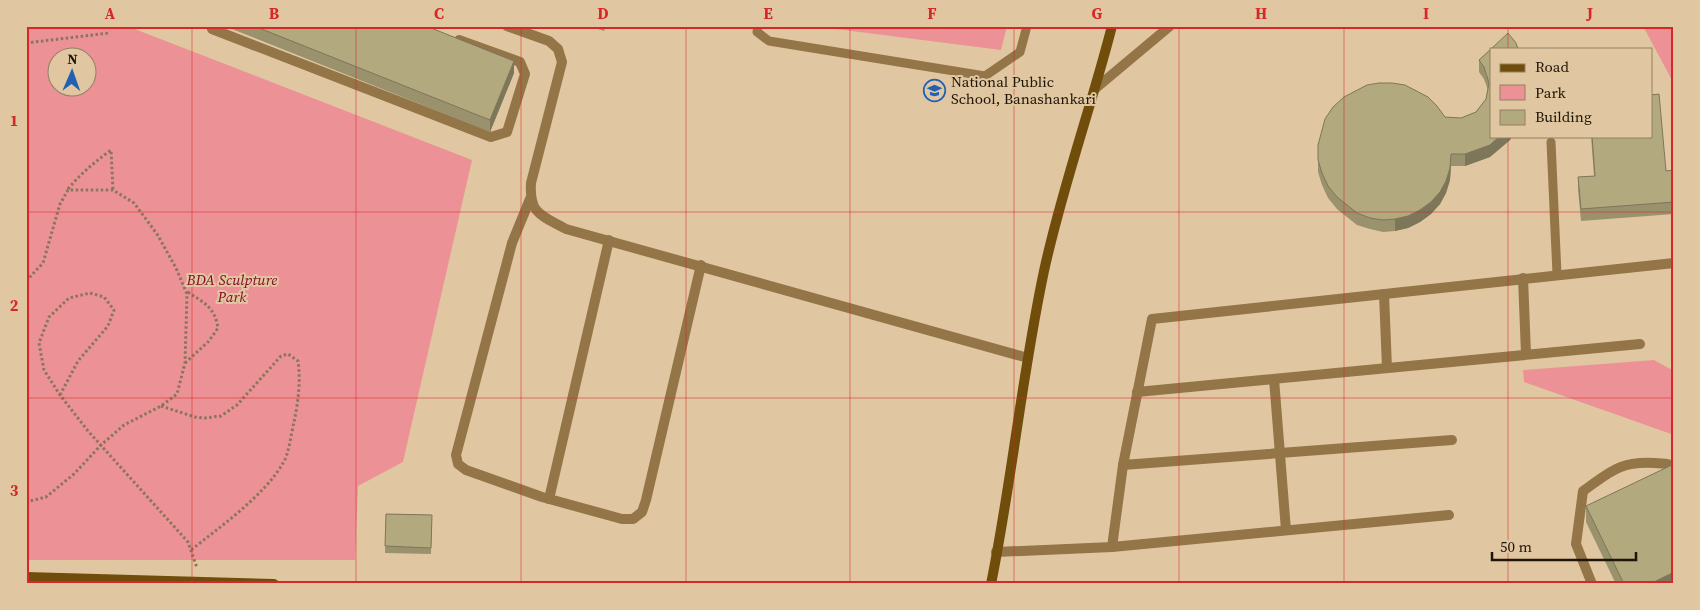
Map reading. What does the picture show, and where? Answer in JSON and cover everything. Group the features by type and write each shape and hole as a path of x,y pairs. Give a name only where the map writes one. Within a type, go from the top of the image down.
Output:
{"street":[{"path":"211,26 212,30 491,137 507,132 525,74 520,62 449,36"},
{"path":"507,26 549,41 558,49 562,62 530,183 530,199 512,242 456,455 458,464 466,470 549,499 622,519 634,520 642,512 646,500 701,265"},
{"path":"991,583 1028,358 1045,269 1112,26"},
{"path":"1096,88 1170,26"},
{"path":"530,199 539,214 566,229 701,265 1028,358"},
{"path":"549,499 609,240"},
{"path":"1112,547 1124,465 1152,319 1674,262"},
{"path":"1523,278 1526,354"},
{"path":"1384,294 1387,368"},
{"path":"1137,392 1640,344"},
{"path":"1274,379 1286,530"},
{"path":"1124,465 1452,440"},
{"path":"1592,584 1576,544 1583,492 1616,468 1636,462 1667,463 1674,466"},
{"path":"996,556 1449,515"},
{"path":"26,577 44,580 200,581 274,584"}],"lane":[{"path":"758,26 757,32 769,41 985,76 1020,52 1026,26"},
{"path":"1551,142 1557,274"}],"path":[{"path":"26,44 109,33"},
{"path":"26,281 43,263 60,204 68,190 77,178 111,150 114,190"},
{"path":"26,502 46,497 74,474 101,445 124,425 161,406 177,394 185,363 186,291 176,268 157,234 134,203 114,190 68,190"},
{"path":"185,363 209,341 218,328 216,317 208,306 186,291"},
{"path":"60,395 78,361 108,326 114,310 104,297 90,293 69,298 49,318 39,343 44,370 60,395 101,445 188,542 200,581"},
{"path":"161,406 194,418 221,416 237,405 281,356 288,354 298,361 300,373 296,413 284,462 264,488 191,550"}],"green space":[{"name":"BDA Sculpture Park","path":"26,26 127,26 472,160 403,462 358,486 355,560 26,560"},
{"path":"812,26 1007,26 1001,50"},
{"path":"1643,26 1674,26 1674,84"},
{"path":"1654,360 1674,371 1674,435 1524,382 1523,370"}],"building":[{"path":"254,26 426,26 514,61 490,120"},
{"path":"1508,33 1518,48 1492,48"},
{"path":"1490,50 1490,138 1498,138 1490,145 1465,154 1451,154 1450,168 1440,192 1431,202 1408,216 1383,220 1370,218 1357,213 1337,197 1328,186 1318,160 1318,145 1325,119 1333,107 1344,97 1367,85 1392,83 1405,85 1428,97 1445,117 1461,118 1476,112 1486,99 1489,83 1484,67 1479,60"},
{"path":"1659,94 1666,171 1674,170 1674,202 1581,209 1578,177 1595,176 1592,138 1652,138 1652,95"},
{"path":"1674,464 1674,572 1650,584 1624,584 1586,506"},
{"path":"386,514 432,515 431,548 385,546"}],"place":[{"name":"National Public School, Banashankari","path":"935,90"}]}
